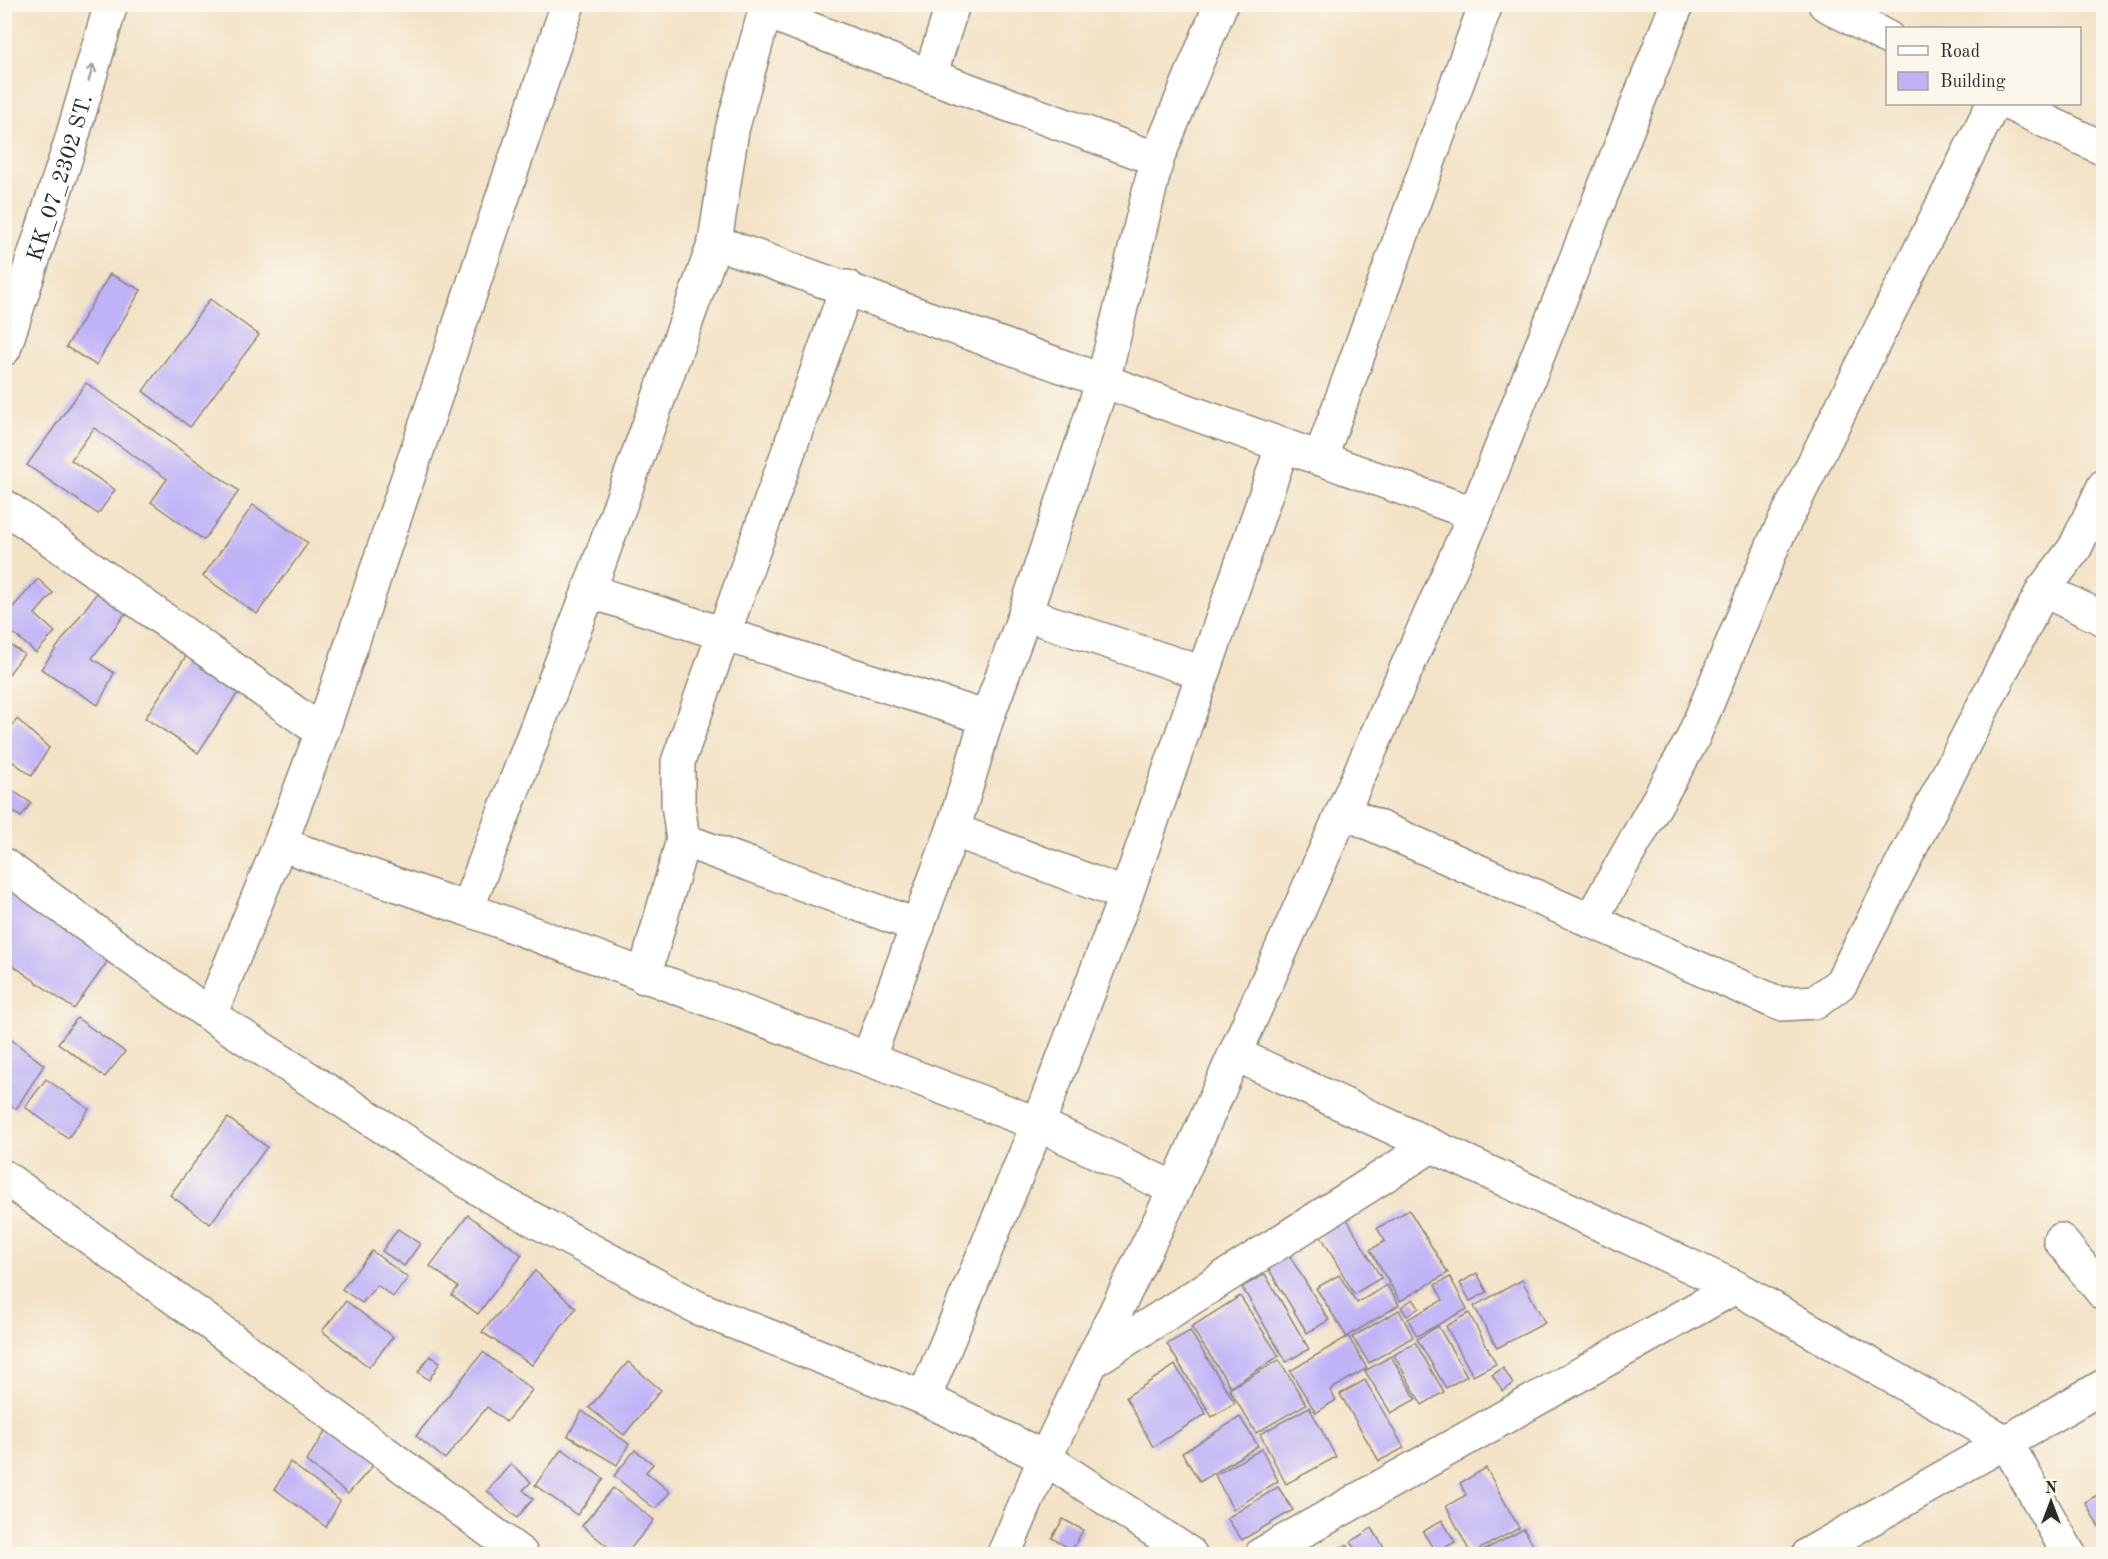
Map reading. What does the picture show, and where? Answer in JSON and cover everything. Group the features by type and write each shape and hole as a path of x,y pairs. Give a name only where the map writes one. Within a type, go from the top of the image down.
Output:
{"street":[{"name":"KK_07_2302 ST.","path":"4,349 69,148 111,4"},
{"path":"210,1015 280,844 322,732 568,4"},
{"path":"930,76 953,4"},
{"path":"868,1059 953,830 987,718 1025,614 1103,381 1157,159 1221,4"},
{"path":"1320,459 1486,4"},
{"path":"1004,1554 1045,1458 1095,1360 1175,1189 1475,514 1677,4"},
{"path":"1825,4 1886,37"},
{"path":"467,909 589,591 715,242 732,130 766,8 930,76 1157,159"},
{"path":"1590,921 1692,740 1774,543 1993,105"},
{"path":"2012,105 2103,149"},
{"path":"715,242 847,287 1475,514"},
{"path":"644,977 683,840 678,804 678,762 847,287"},
{"path":"924,1398 1038,1124 1126,894 1282,445"},
{"path":"1344,812 1780,1004 1816,1002 1841,983 2043,590 2075,548 2103,486"},
{"path":"4,506 322,732"},
{"path":"2043,590 2103,619"},
{"path":"589,591 725,632 987,718"},
{"path":"1025,614 1203,673"},
{"path":"953,830 1126,894"},
{"path":"683,840 918,926"},
{"path":"280,844 467,909 1038,1124 1175,1189"},
{"path":"4,865 210,1015 490,1196 698,1308 924,1398 1045,1458 1190,1554"},
{"path":"1235,1054 1735,1287 2006,1442 2069,1554"},
{"path":"1095,1360 1431,1146"},
{"path":"4,1177 203,1318 521,1554"},
{"path":"2060,1240 2103,1294"},
{"path":"1262,1554 1735,1287"},
{"path":"1809,1554 2103,1386"}],"building":[{"path":"110,274 141,290 96,365 66,347"},
{"path":"210,299 259,335 190,427 143,391"},
{"path":"86,383 239,491 204,540 151,502 167,479 94,428 71,460 115,490 98,514 27,465"},
{"path":"253,505 308,543 257,614 203,576"},
{"path":"38,579 53,593 35,614 55,632 36,653 4,625 4,617"},
{"path":"101,587 128,610 92,658 114,673 98,705 41,669"},
{"path":"4,641 24,654 8,675 4,672"},
{"path":"188,653 241,688 198,753 145,718"},
{"path":"17,719 49,748 32,776 4,755 4,737"},
{"path":"4,785 31,803 21,817 4,806"},
{"path":"15,885 110,958 74,1009 4,959 4,899"},
{"path":"77,1018 125,1052 105,1077 58,1043"},
{"path":"4,1034 44,1065 16,1109 4,1101"},
{"path":"46,1079 89,1109 68,1138 25,1107"},
{"path":"228,1118 267,1147 210,1224 170,1195"},
{"path":"1409,1210 1448,1273 1400,1301 1370,1250 1385,1241 1377,1228"},
{"path":"468,1215 522,1255 478,1314 452,1295 458,1287 430,1266"},
{"path":"1347,1219 1381,1278 1354,1294 1320,1234"},
{"path":"398,1229 420,1244 404,1266 382,1251"},
{"path":"372,1251 408,1278 393,1297 377,1285 362,1303 342,1289"},
{"path":"1289,1255 1329,1320 1307,1333 1268,1268"},
{"path":"535,1271 576,1308 532,1365 482,1332"},
{"path":"1477,1273 1487,1292 1470,1301 1460,1283"},
{"path":"1265,1274 1309,1349 1286,1362 1242,1287"},
{"path":"1339,1275 1357,1303 1387,1285 1399,1305 1348,1336 1367,1368 1330,1390 1336,1400 1316,1413 1290,1371 1347,1337 1316,1288"},
{"path":"1450,1277 1467,1309 1417,1336 1408,1319 1443,1300 1435,1285"},
{"path":"1522,1280 1545,1323 1497,1348 1474,1306"},
{"path":"1240,1296 1279,1356 1231,1387 1191,1327"},
{"path":"1413,1299 1419,1308 1407,1316 1401,1307"},
{"path":"346,1301 393,1337 369,1367 322,1331"},
{"path":"1399,1310 1413,1337 1369,1363 1352,1337"},
{"path":"1469,1313 1496,1364 1473,1376 1446,1326"},
{"path":"1438,1326 1467,1376 1446,1388 1417,1339"},
{"path":"1190,1331 1235,1403 1212,1417 1167,1344"},
{"path":"1415,1342 1444,1392 1422,1405 1394,1355"},
{"path":"483,1352 532,1390 506,1422 487,1407 445,1459 416,1436"},
{"path":"430,1356 440,1362 429,1380 418,1372"},
{"path":"1391,1356 1416,1399 1391,1413 1365,1371"},
{"path":"1279,1360 1306,1404 1256,1433 1229,1389"},
{"path":"628,1362 661,1390 624,1435 589,1408"},
{"path":"1175,1365 1206,1414 1153,1447 1126,1397"},
{"path":"1503,1368 1513,1384 1503,1391 1492,1375"},
{"path":"1365,1380 1404,1448 1379,1461 1340,1394"},
{"path":"1309,1407 1336,1457 1286,1484 1260,1434"},
{"path":"582,1411 629,1444 617,1465 568,1436"},
{"path":"335,1417 383,1454 348,1494 306,1461"},
{"path":"1240,1417 1258,1446 1200,1482 1182,1453"},
{"path":"562,1449 604,1479 577,1515 535,1485"},
{"path":"1262,1449 1278,1481 1233,1510 1215,1475"},
{"path":"635,1450 653,1464 646,1472 670,1492 655,1509 614,1476"},
{"path":"290,1462 340,1501 326,1527 275,1489"},
{"path":"511,1464 531,1482 523,1490 533,1499 517,1518 487,1491"},
{"path":"1486,1468 1519,1528 1471,1554 1446,1506 1466,1495 1460,1483"},
{"path":"1278,1487 1293,1510 1242,1540 1227,1518"},
{"path":"613,1488 654,1520 626,1554 617,1554 582,1526"},
{"path":"2104,1491 2104,1524 2099,1527 2085,1502"},
{"path":"1063,1519 1083,1530 1072,1550 1052,1538"},
{"path":"1442,1520 1455,1542 1436,1553 1423,1532"},
{"path":"1372,1528 1388,1554 1358,1554 1351,1542"},
{"path":"1524,1529 1538,1554 1477,1554"},
{"path":"1347,1545 1353,1554 1331,1554"},
{"path":"1878,1549 1882,1554 1868,1554"}]}
